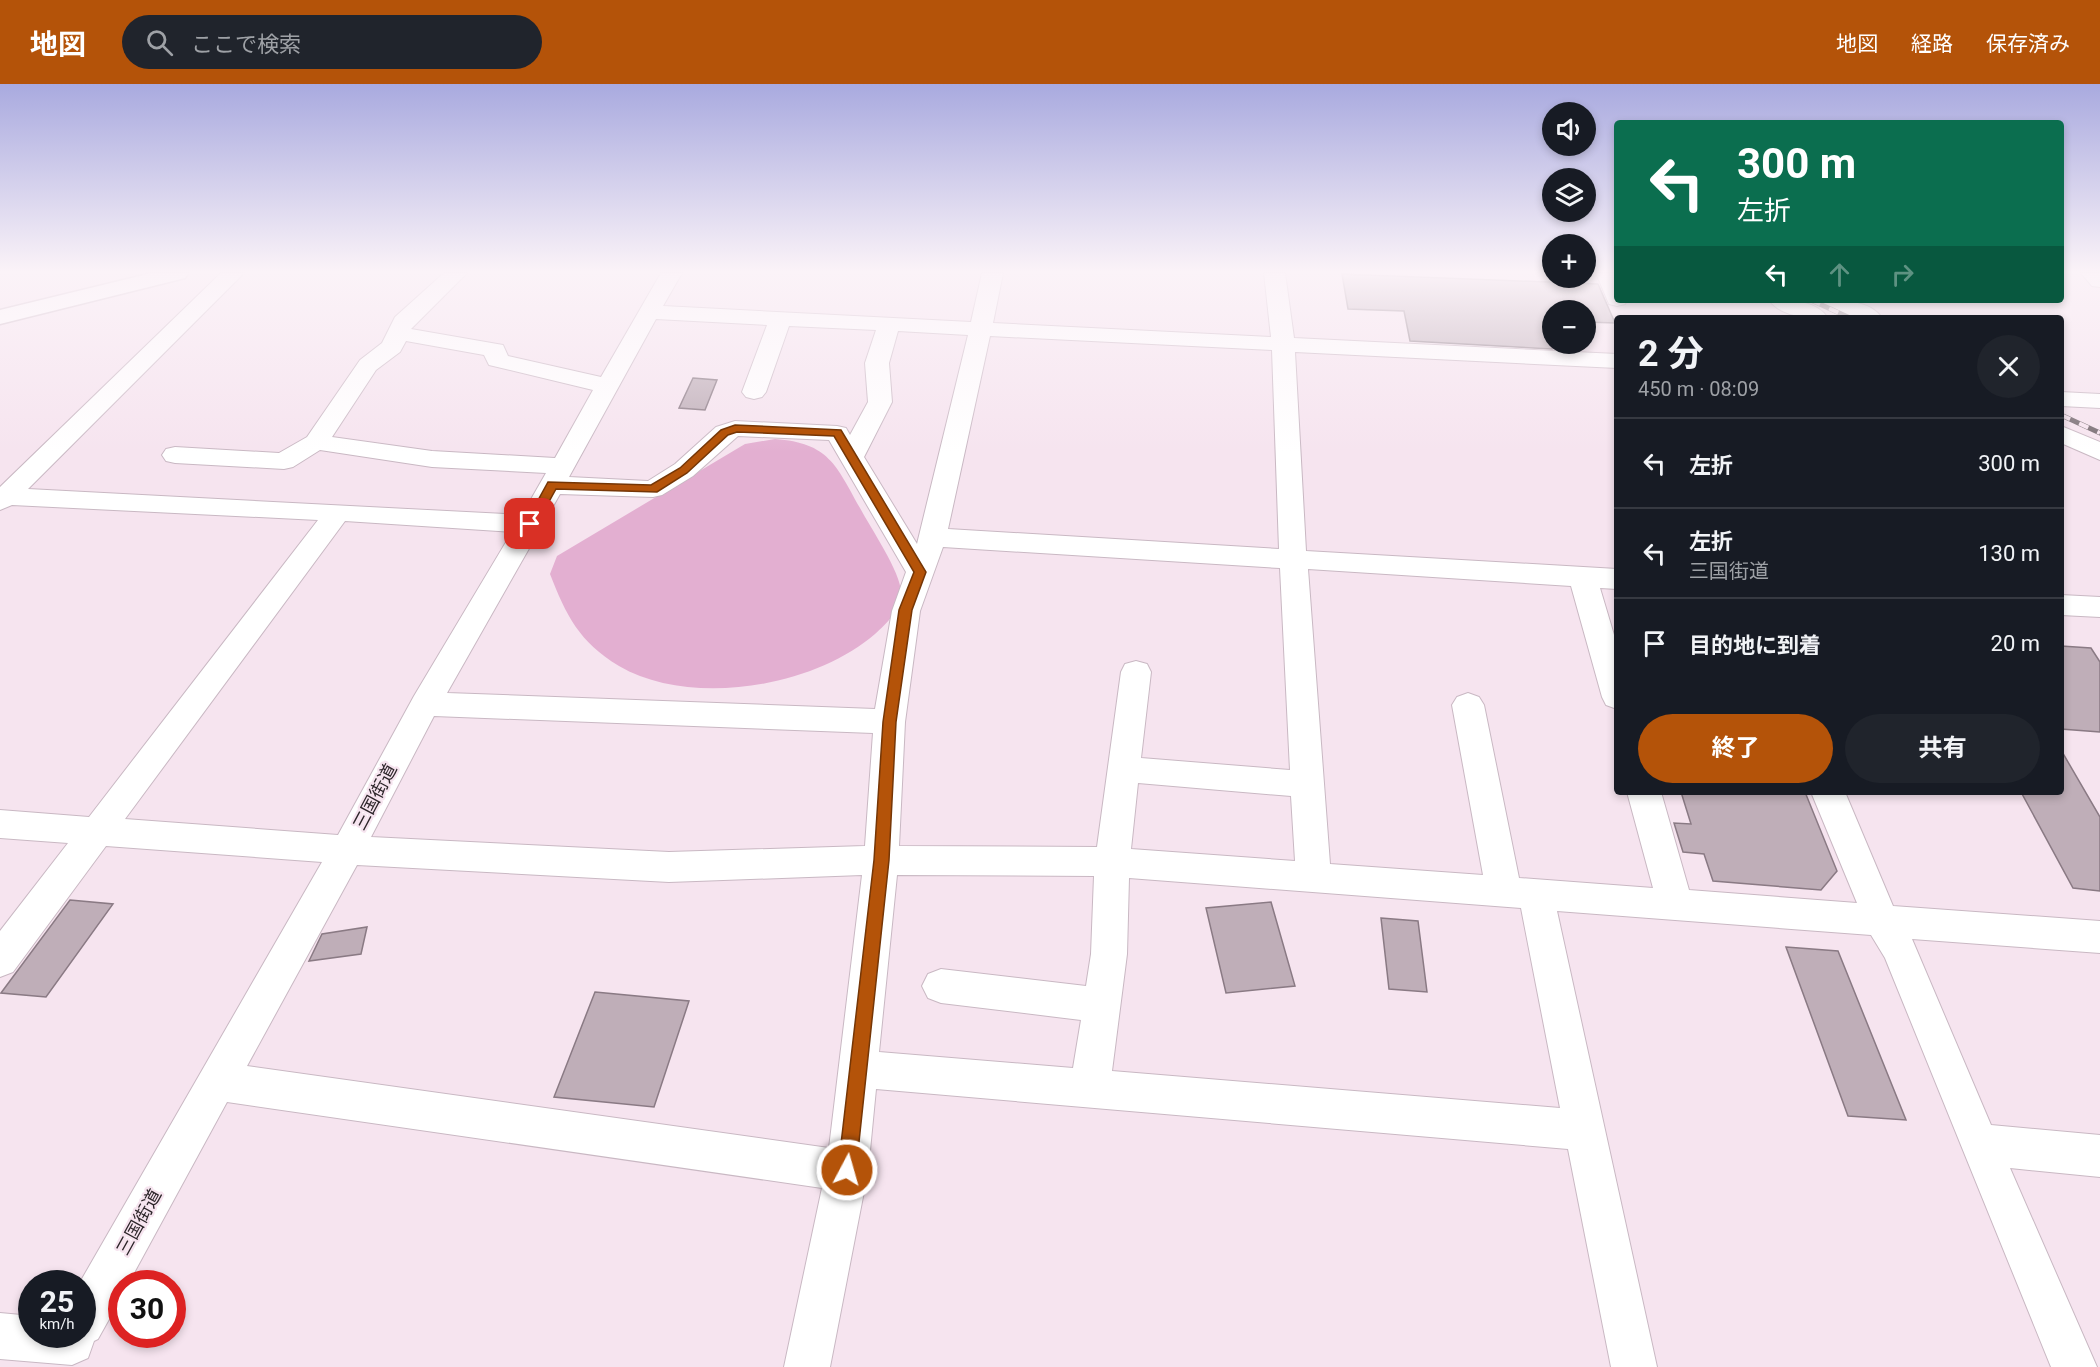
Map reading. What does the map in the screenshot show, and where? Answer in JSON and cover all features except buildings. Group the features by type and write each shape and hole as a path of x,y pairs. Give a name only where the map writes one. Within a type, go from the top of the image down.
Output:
{"street":[{"path":"2,498 172,333"},
{"path":"175,455 284,461 316,442 368,365 392,346 398,333 495,350 497,360 607,386"},
{"name":"三国街道","path":"96,1299 347,850 425,704 558,476 636,333"},
{"path":"754,392 775,333"},
{"path":"851,457 880,402 877,363 887,333"},
{"path":"807,1367 847,1170 881,860 889,722 906,610 933,537 978,333"},
{"path":"1057,333 1614,361"},
{"path":"1282,333 1293,560 1313,876"},
{"path":"2064,399 2100,401"},
{"path":"316,442 653,489 684,470 725,432 735,428 837,433 920,572"},
{"path":"2064,435 2100,452"},
{"path":"2,498 338,512 530,524"},
{"path":"0,960 338,512"},
{"path":"933,537 1614,579"},
{"path":"1583,577 1614,686"},
{"path":"2064,605 2100,607"},
{"path":"1090,1089 1109,954 1112,862 1136,672"},
{"path":"425,704 889,722"},
{"path":"1468,705 1585,1130 1634,1367"},
{"path":"1124,769 1307,784"},
{"path":"1645,795 1676,906"},
{"path":"1829,795 1882,921 1900,951 2074,1367"},
{"path":"0,824 347,850 669,867 881,860 1112,862 2100,937"},
{"path":"941,986 1102,1005"},
{"path":"858,1069 1585,1130"},
{"path":"217,1081 847,1170"},
{"path":"1979,1144 2100,1156"},
{"path":"0,1336 18,1338"}],"shaded area":[{"path":"775,439 808,445 819,451 837,468 896,574 901,593 892,616 875,634 849,652 819,667 751,686 716,688 681,686 648,679 605,657 584,637 568,615 550,574 557,556 745,444"}],"railway":[{"path":"2064,416 2100,433"}],"route":[{"path":"530,524 552,485 653,489 684,470 725,432 735,428 837,433 920,572 906,610 889,722 881,860 847,1170"}]}
